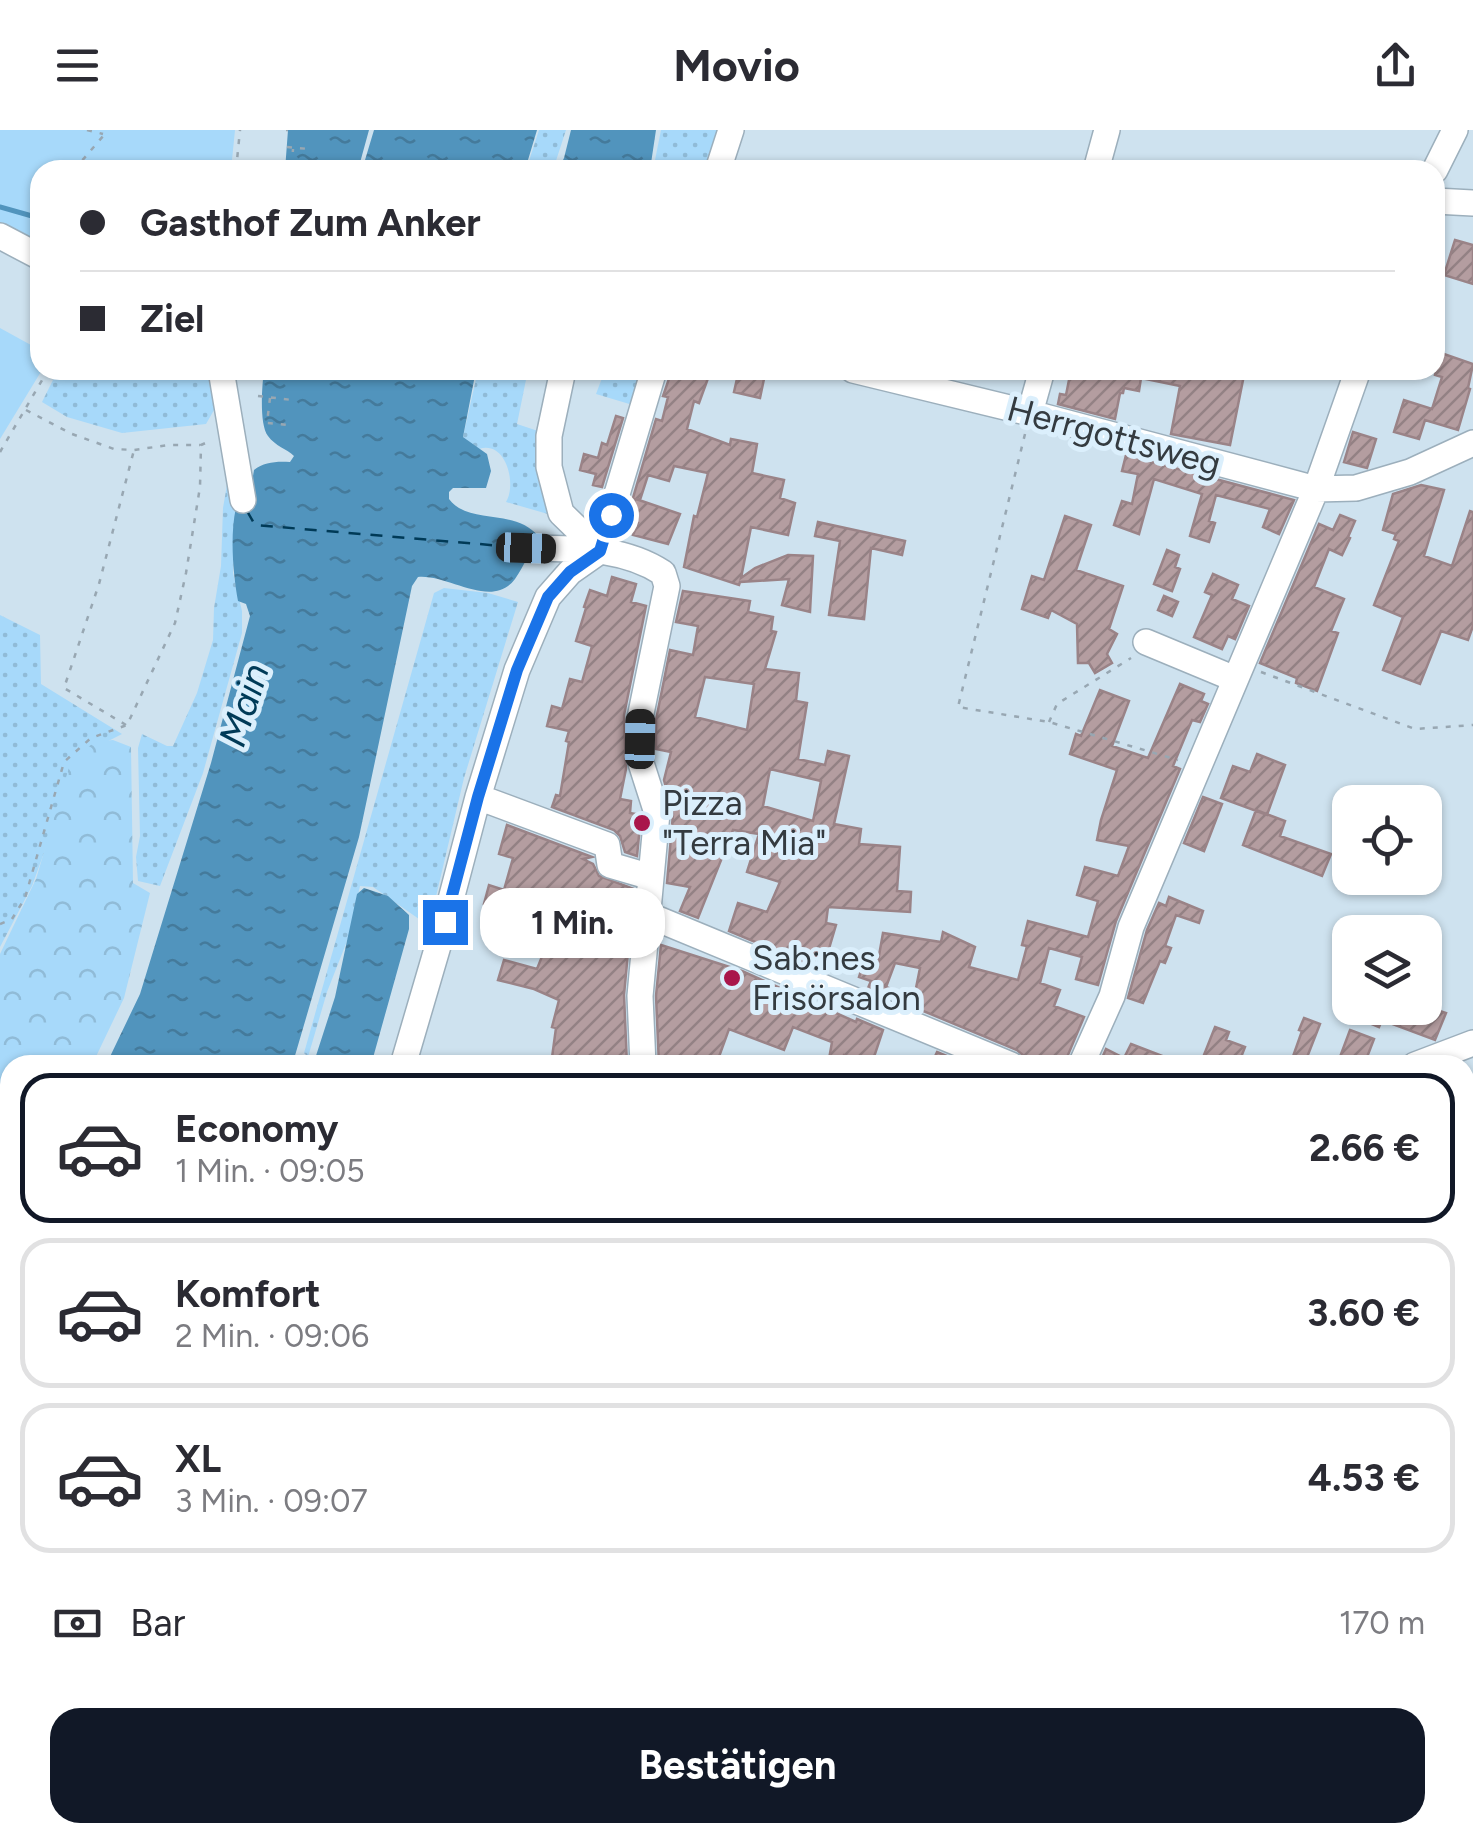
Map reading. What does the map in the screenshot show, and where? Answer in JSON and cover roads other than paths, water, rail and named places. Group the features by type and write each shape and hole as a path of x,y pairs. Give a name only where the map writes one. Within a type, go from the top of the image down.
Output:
{"street":[{"path":"721,160 731,130"},
{"path":"1099,160 1107,130"},
{"path":"1440,160 1455,130"},
{"path":"1445,202 1473,204"},
{"path":"0,236 30,252"},
{"path":"222,380 243,500"},
{"path":"561,380 549,436 549,466 561,514 600,551"},
{"path":"407,1055 517,670 548,597 570,572 600,551 651,380"},
{"name":"Herrgottsweg","path":"894,380 1316,489 1356,488 1410,472 1473,443"},
{"path":"1030,413 1039,380"},
{"path":"1085,1055 1112,996 1131,927 1316,489 1354,380"},
{"path":"526,548 622,554 645,561 663,573 666,586 640,718 640,760 657,813 640,996 643,1055"},
{"path":"1146,642 1238,672"},
{"path":"478,797 607,845 610,865 651,878"},
{"path":"648,916 987,1055"},
{"path":"1443,1055 1473,1044"}],"water":[{"path":"288,130 369,130 361,160 286,160"},
{"path":"374,130 537,130 528,160 365,160"},
{"path":"571,130 656,130 652,160 564,158"},
{"name":"Main","path":"263,380 474,380 463,437 487,454 491,471 486,488 453,488 449,499 468,512 517,522 538,536 515,579 505,588 482,591 430,577 418,577 412,586 359,837 295,1055 111,1055 140,994 211,763 250,616 246,604 238,601 234,571 234,516 238,500 254,470 271,463 290,462 294,456 268,436 262,404"},
{"path":"364,888 388,896 409,915 409,929 374,1055 316,1055 335,997 357,894"}],"waterway":[{"path":"0,207 30,215"}],"place":[{"name":"Pizza \"Terra Mia\"","path":"642,823"},
{"name":"Sab:nes Frisörsalon","path":"732,978"}]}
